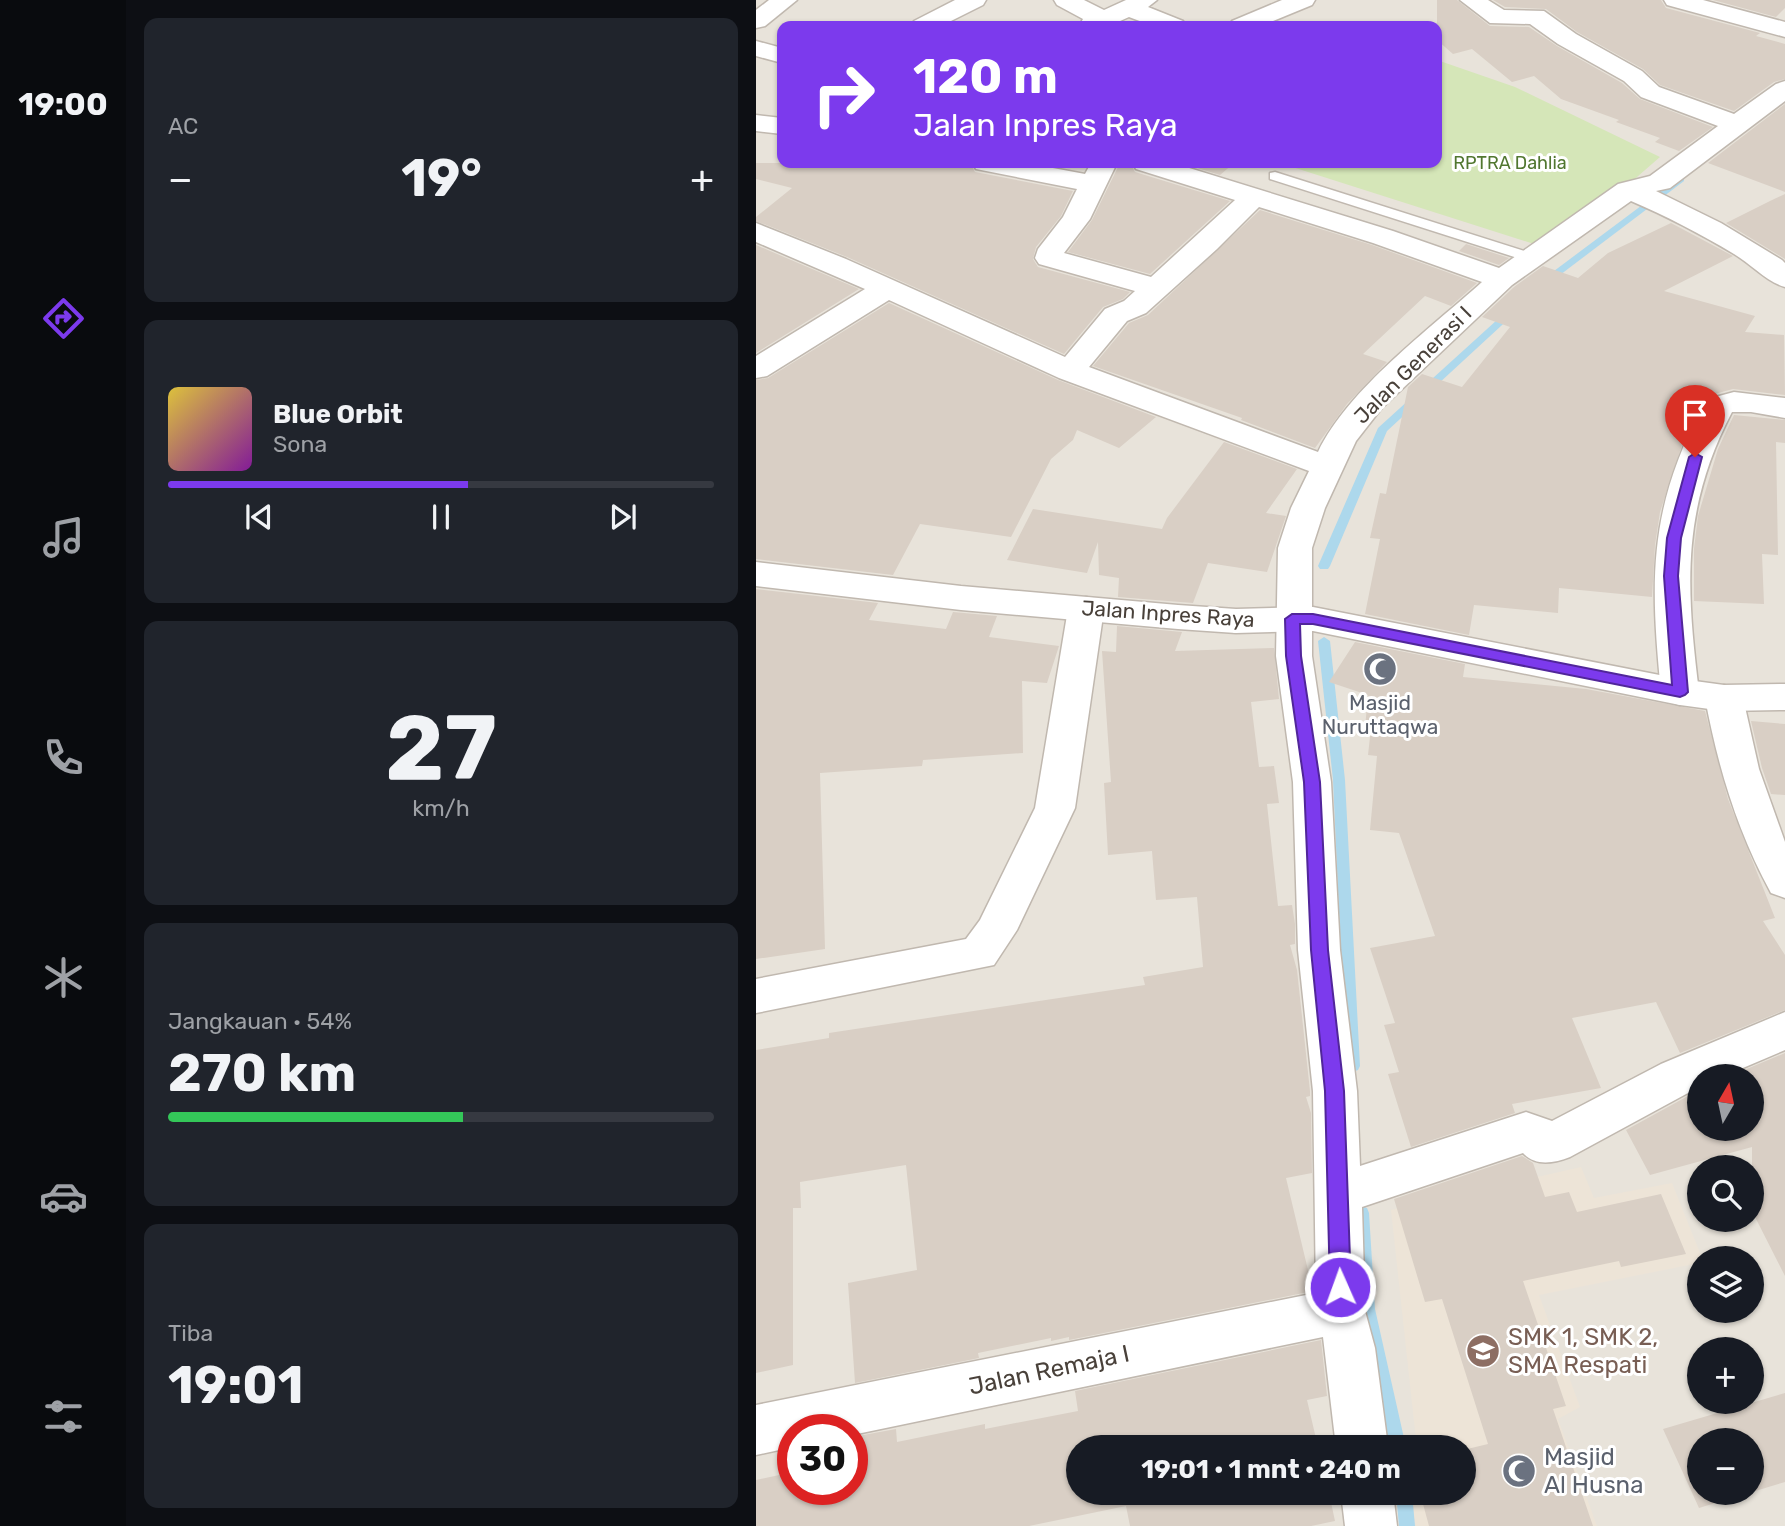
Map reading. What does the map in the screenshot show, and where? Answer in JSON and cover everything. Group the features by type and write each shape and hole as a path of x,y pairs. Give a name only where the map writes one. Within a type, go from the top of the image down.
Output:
{"street":[{"path":"756,21 785,0"},
{"path":"933,21 974,0"},
{"path":"1253,21 1303,0"},
{"path":"1472,0 1499,18 1535,16 1567,39 1633,76 1650,92 1738,125"},
{"path":"1676,0 1785,30"},
{"path":"1070,1 1095,15 1094,21"},
{"path":"1101,21 1136,4 1165,21"},
{"path":"756,48 777,54"},
{"path":"1785,89 1645,196 1762,260 1785,278"},
{"path":"756,123 777,125"},
{"path":"1010,168 1078,182 1100,172"},
{"path":"1161,168 1383,237 1502,279"},
{"path":"1212,185 1236,168"},
{"path":"1100,172 1076,219 1048,255 1049,258 1156,288"},
{"name":"Jalan Generasi I","path":"1298,632 1295,548 1308,508 1341,438 1370,402 1502,279 1532,258 1645,196"},
{"path":"1070,371 1116,315 1135,307 1207,243 1252,198"},
{"path":"756,232 863,275 1070,371 1155,405 1329,467"},
{"path":"756,369 887,288"},
{"path":"1680,692 1671,576 1674,538 1695,457 1711,419 1719,406 1726,402 1785,408"},
{"name":"Jalan Inpres Raya","path":"756,574 1086,609 1237,621 1298,632 1358,627 1680,692 1724,698 1785,697"},
{"path":"756,996 979,953 996,930 1055,808 1086,609"},
{"path":"1298,632 1312,782 1319,950 1335,1091 1351,1189 1341,1311 1350,1348 1361,1435"},
{"path":"1724,698 1747,799 1769,853 1785,881"},
{"path":"1351,1189 1526,1132 1534,1133 1543,1143 1554,1143 1677,1077 1785,1030"},
{"name":"Jalan Remaja I","path":"756,1430 1341,1311"},
{"path":"1368,1505 1371,1526"}],"lane":[{"path":"1275,176 1532,258"}],"shaded area":[{"path":"756,0 1785,0 1785,1526 756,1526"},
{"name":"SMK 1, SMK 2, SMA Respati","path":"1581,1167 1594,1198 1672,1183 1687,1220 1687,1232 1692,1232 1697,1246 1687,1246 1687,1265 1539,1295 1580,1407 1558,1419 1597,1526 1416,1526 1411,1505 1476,1505 1476,1435 1415,1435 1391,1210"}],"green space":[{"name":"RPTRA Dahlia","path":"1442,62 1515,87 1660,157 1553,250 1295,168 1442,168"}],"building":[{"path":"1437,0 1457,0 1490,26 1529,27 1622,83 1640,99 1713,127 1679,151 1655,142 1660,138 1561,99 1534,76 1512,82 1472,49 1453,54 1442,44 1442,21 1437,21"},
{"path":"1493,0 1661,0 1666,8 1760,33 1756,36 1785,44 1785,79 1774,82 1734,111 1660,85 1643,69 1577,32 1546,9 1505,7"},
{"path":"1713,0 1785,0 1785,8 1776,17"},
{"path":"1785,104 1785,192 1708,163"},
{"path":"756,163 777,163 777,168 973,168 975,172 1073,191 1061,216 1036,247 1033,259 1038,267 1130,292 1123,299 1103,307 1064,354 847,257 756,221 756,217 792,188 756,179"},
{"path":"1118,168 1133,168 1135,172 1230,201 1150,274 1068,252 1092,220"},
{"path":"1197,168 1228,168 1220,175"},
{"path":"1785,194 1785,259 1726,223 1770,201"},
{"path":"1260,210 1372,245 1477,283 1451,306 1425,296 1363,354 1387,362 1347,404 1315,448 1241,420 1242,418 1093,366 1129,323 1148,315"},
{"path":"1671,223 1733,256 1664,291 1755,316 1745,332 1784,335 1785,395 1733,389 1707,396 1701,404 1683,442 1660,512 1652,597 1559,588 1558,613 1474,605 1469,635 1365,614 1380,539 1370,538 1380,493 1386,494 1408,387 1422,374 1462,387 1510,327 1482,317 1514,287 1543,266 1578,278 1608,253"},
{"path":"1466,244 1509,258 1499,265 1459,251"},
{"path":"756,245 859,289 756,353"},
{"path":"889,303 1058,380 1156,417 1119,448 1077,430 1073,440 1051,459 1011,537 920,524 893,575 756,559 756,380 768,378"},
{"path":"1734,415 1785,420 1785,443 1776,442 1778,555 1762,554 1764,604 1694,601 1694,549 1698,516 1718,449"},
{"path":"1224,442 1297,469 1266,513 1286,516 1267,572 1208,563 1193,603 1118,597 1119,578 1099,575 1098,542 1087,573 1007,560 1033,509 1162,529 1167,518"},
{"path":"756,589 878,603 869,620 946,629 953,612 997,616 989,637 1059,646 1047,683 1022,681 1023,753 923,760 922,766 820,773 825,949 756,959"},
{"path":"1117,626 1182,632 1175,651 1274,648 1279,699 1251,702 1259,767 1274,766 1279,803 1267,804 1278,906 1292,905 1295,924 1295,944 1290,945 1297,970 1310,1091 1310,1096 1306,1097 1311,1113 1312,1173 1286,1178 1313,1291 1069,1340 1069,1337 1051,1341 1051,1338 978,1353 979,1358 855,1383 848,1283 917,1270 906,1165 800,1182 801,1208 793,1208 793,1365 756,1373 756,1050 829,1038 829,1033 1145,985 1143,977 1203,967 1197,897 1156,900 1152,851 1108,855 1104,783 1111,782 1102,651 1116,652"},
{"path":"1355,642 1465,664 1463,677 1586,689 1705,711 1728,799 1775,918 1763,921 1785,955 1785,1010 1680,1053 1656,1002 1572,1018 1601,1088 1512,1104 1515,1113 1411,1147 1388,1074 1399,1072 1384,1025 1395,1023 1370,948 1435,936 1399,833 1370,830 1377,756 1368,755 1371,728 1365,728 1368,695 1329,682"},
{"path":"1751,721 1785,724 1785,795 1771,794"},
{"path":"1785,1053 1785,1276 1763,1232 1764,1155 1752,1155 1752,1147 1723,1155 1687,1155 1687,1165 1650,1175 1626,1130 1687,1097 1687,1141 1764,1141 1764,1064 1759,1064"},
{"name":"SMK 1, SMK 2, SMA Respati","path":"1522,1156 1533,1163 1545,1197 1569,1192 1577,1212 1661,1194 1686,1254 1621,1267 1619,1261 1523,1281 1566,1406 1553,1409 1593,1526 1429,1526 1423,1505 1476,1505 1476,1447 1488,1444 1442,1299 1425,1302 1394,1199"},
{"path":"1321,1340 1327,1396 1307,1400 1315,1435 1066,1435 1066,1505 1332,1505 1335,1521 1311,1526 1130,1526 1126,1506 1029,1526 756,1526 756,1480 777,1475 777,1505 868,1505 868,1434 896,1429 897,1442 985,1424 985,1429 1078,1411 1075,1391"},
{"path":"1785,1393 1785,1482 1764,1488 1764,1428 1687,1428 1687,1482 1663,1429 1714,1414 1764,1414 1764,1399"}],"waterway":[{"path":"1545,282 1681,179"},
{"path":"1324,566 1382,430 1511,312"},
{"path":"1324,641 1339,780 1353,1066"},
{"path":"1362,1213 1367,1309 1395,1435"},
{"path":"1405,1505 1407,1526"}],"place":[{"name":"Masjid Nuruttaqwa","path":"1380,669"},
{"name":"SMK 1, SMK 2, SMA Respati","path":"1483,1351"},
{"name":"Masjid Al Husna","path":"1519,1471"}],"route":[{"path":"1340,1287 1335,1091 1319,950 1312,782 1294,656 1292,619 1313,619 1403,635 1680,692 1671,576 1674,538 1695,457"}]}
